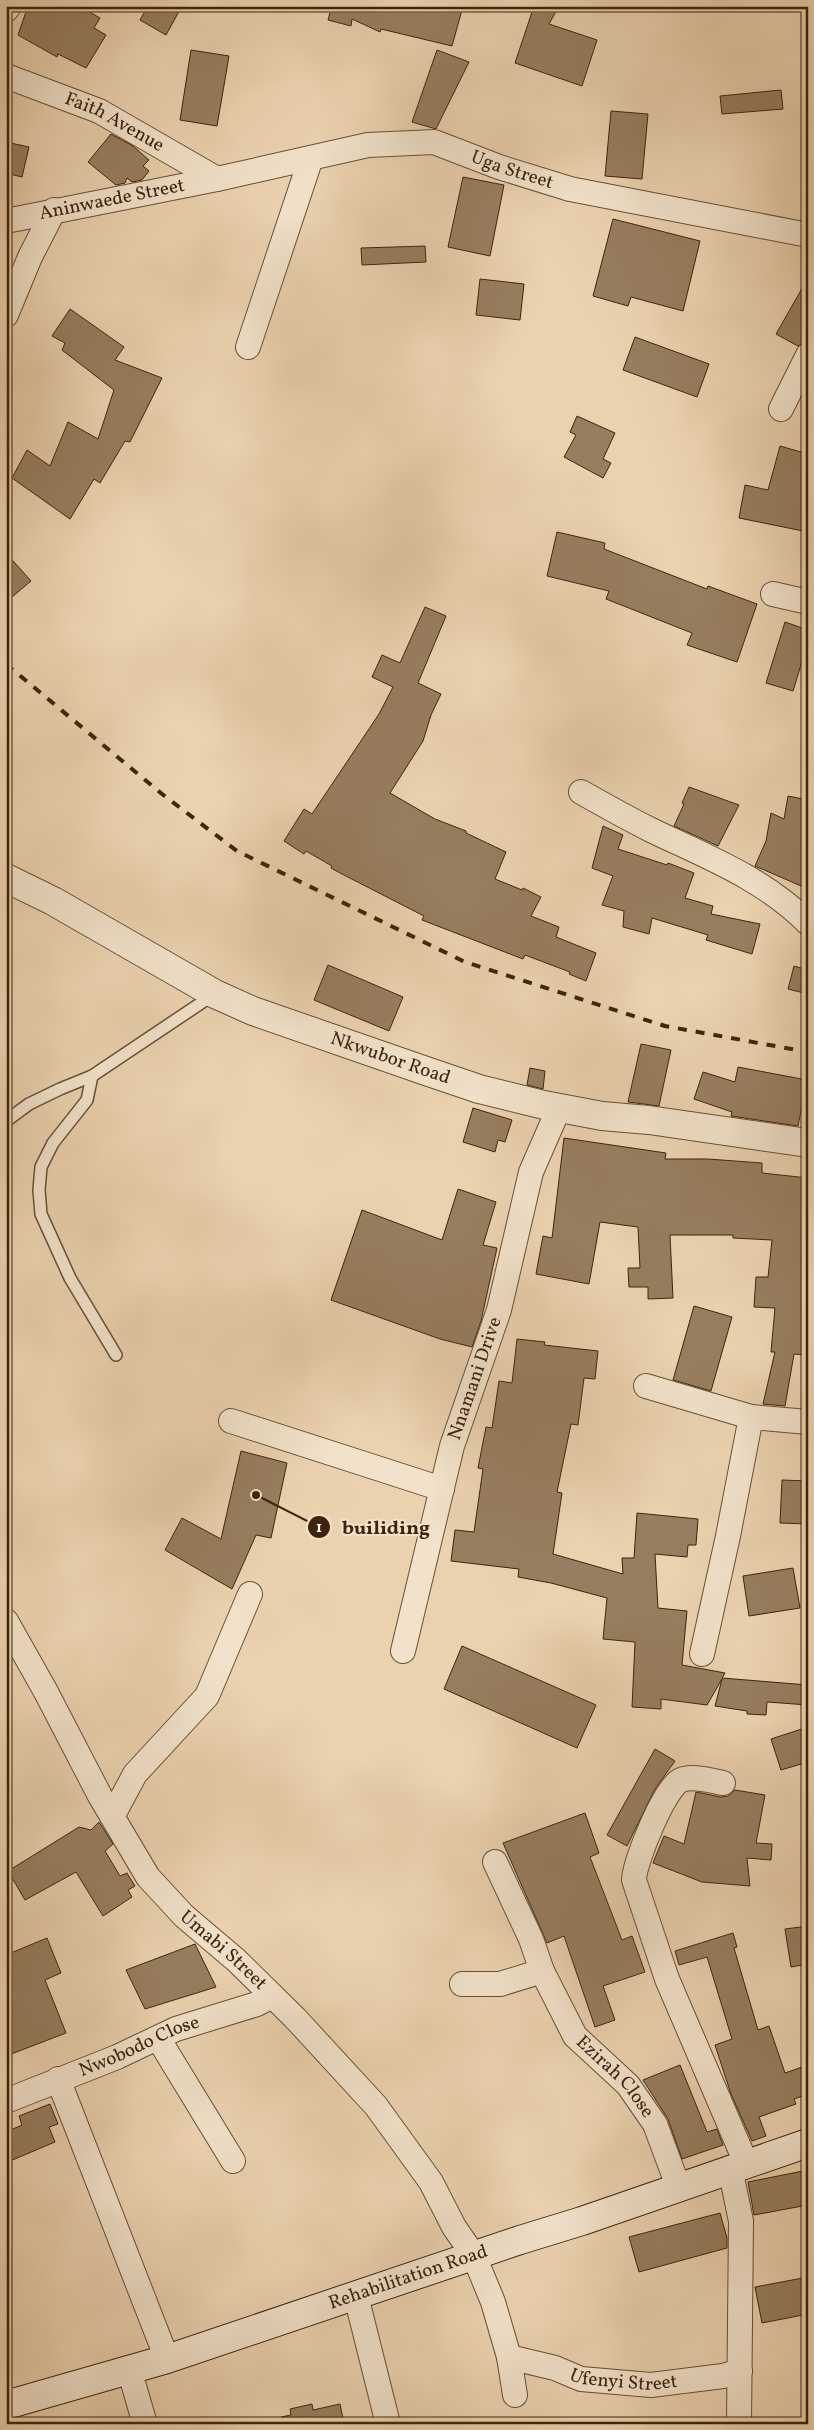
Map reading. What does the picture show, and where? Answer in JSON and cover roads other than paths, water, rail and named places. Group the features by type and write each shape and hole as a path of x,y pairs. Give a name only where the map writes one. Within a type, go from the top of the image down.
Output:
{"street":[{"path":"6,10 9,6"},
{"name":"Faith Avenue","path":"6,76 99,110 217,179"},
{"name":"Uga Street","path":"217,179 368,145 407,141 434,142 499,167 570,189 808,235"},
{"path":"248,347 311,158"},
{"name":"Aninwaede Street","path":"6,220 217,179"},
{"path":"6,315 30,257 54,210"},
{"path":"781,409 808,355"},
{"path":"773,594 808,602"},
{"path":"581,792 650,830 736,870 787,902 808,923"},
{"name":"Nkwubor Road","path":"6,878 52,901 215,994 253,1011 479,1089 602,1116 649,1120 808,1143"},
{"name":"Nnamani Drive","path":"403,1651 452,1446 499,1310 531,1172 559,1108"},
{"path":"646,1386 751,1417 808,1422"},
{"path":"702,1654 728,1536 751,1417"},
{"path":"231,1421 442,1489"},
{"path":"113,1815 135,1774 207,1696 250,1594"},
{"name":"Umabi Street","path":"6,1621 46,1692 96,1789 148,1877 168,1900 236,1960 296,2018 376,2106 431,2182 454,2226 474,2256 493,2302 509,2357 514,2395"},
{"path":"723,1784 692,1778 681,1780 670,1787 640,1853 634,1870 634,1880 667,1979 738,2166 741,2221 739,2424"},
{"name":"Ezirah Close","path":"495,1862 531,1939 542,1972 575,2036 628,2085 655,2124 678,2186"},
{"path":"462,1984 500,1984 542,1972"},
{"name":"Nwobodo Close","path":"6,2101 117,2057 176,2029 256,2004 272,1996"},
{"path":"158,2038 233,2161"},
{"path":"58,2079 167,2359"},
{"name":"Rehabilitation Road","path":"6,2405 167,2359 582,2221 678,2186 808,2143"},
{"path":"356,2296 388,2424"},
{"name":"Ufenyi Street","path":"509,2357 555,2368 581,2379 652,2386 723,2376 740,2371"},
{"path":"129,2369 140,2422"}],"lane":[{"path":"6,1120 29,1104 92,1076 215,994"},
{"path":"92,1076 86,1100 53,1143 42,1167 39,1190 41,1214 70,1278 116,1355"}],"railway":[{"path":"6,664 162,794 237,851 465,962 665,1026 808,1052"}],"place":[{"name":"builiding","path":"256,1495"}]}
